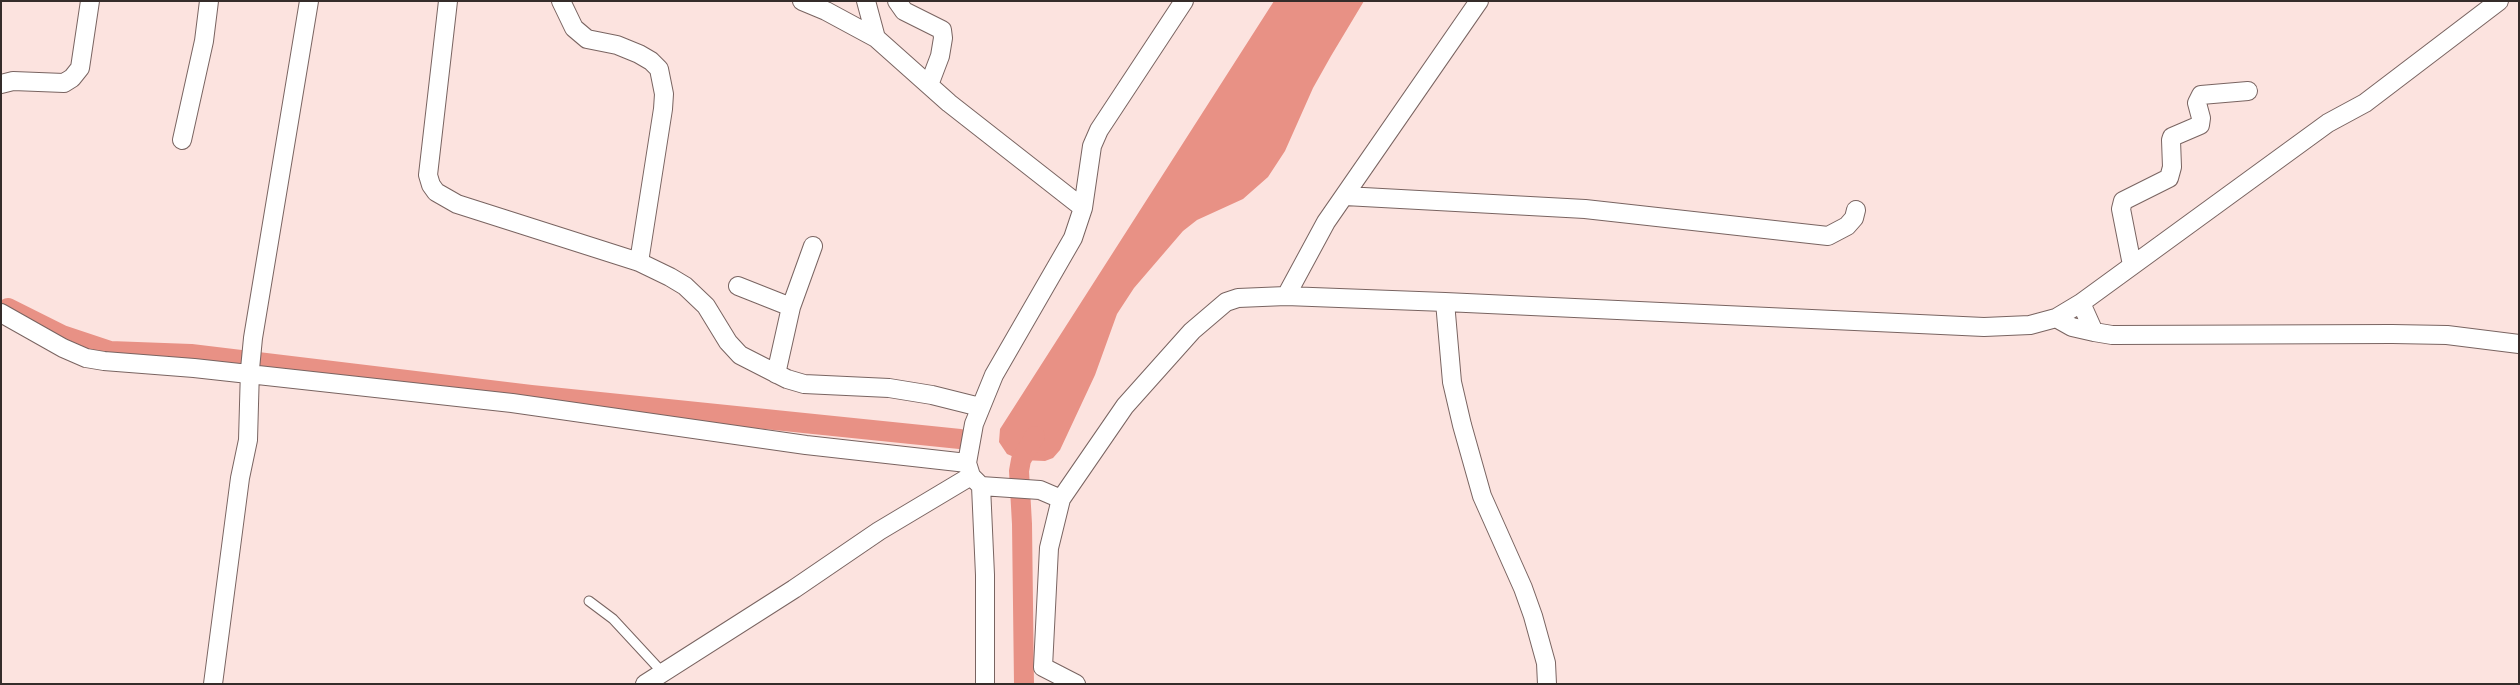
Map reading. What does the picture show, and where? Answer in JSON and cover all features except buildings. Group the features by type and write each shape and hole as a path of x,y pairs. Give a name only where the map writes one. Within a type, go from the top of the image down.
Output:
{"street":[{"path":"1,84 14,81 64,83 72,78 80,68 90,1"},
{"path":"182,140 204,41 209,1"},
{"path":"212,684 240,478 248,440 250,372 253,338 308,1"},
{"path":"448,1 428,175 430,185 436,192 457,204 639,262 685,286 706,306 728,342 740,355 776,374 804,384 889,388 932,395 980,407"},
{"path":"561,1 574,28 587,39 616,45 639,54 651,61 660,69 664,94 663,109 639,262"},
{"path":"802,1 826,11 876,38 929,85 1083,208"},
{"path":"866,1 876,38"},
{"path":"897,1 904,12 942,30 943,38 940,56 929,85"},
{"path":"985,684 985,574 974,424 994,375 1060,265 1073,238 1083,208 1088,163 1099,130 1184,1"},
{"path":"1286,296 1326,222 1479,1"},
{"path":"1076,684 1042,676 1049,548 1061,499 1125,406 1192,331 1226,302 1238,298 1286,296 1984,327 2030,325 2056,318 2081,304 2132,265 2328,123 2365,103 2499,1"},
{"path":"2132,265 2121,209 2123,201 2169,178 2172,167 2172,137 2200,125 2202,118 2197,104 2201,95 2248,91"},
{"path":"1345,196 1585,209 1828,236 1847,226 1854,218 1856,210"},
{"path":"776,374 791,307 813,246"},
{"path":"738,286 791,307"},
{"path":"1445,302 1452,382 1462,425 1482,496 1524,588 1546,663 1547,684"},
{"path":"2081,304 2094,332"},
{"path":"1,313 35,333 86,358 250,372 512,403 806,445 1040,490 1061,499"},
{"path":"2056,318 2072,327 2094,332 2155,337 2291,333 2447,335 2519,344"},
{"path":"645,684 879,531 979,478"}],"lane":[{"path":"589,601 613,619 663,673"}],"shaded area":[{"path":"1274,1 1364,1 1313,88 1285,151 1268,177 1243,199 1197,220 1183,231 1134,288 1117,314 1095,375 1060,450 1053,458 1045,461 1021,460 1007,454 999,442 1000,429"}],"waterway":[{"path":"8,308 62,335 110,351 191,354 531,395 960,439"},
{"path":"1024,684 1022,524 1019,471 1021,460 1035,436"}]}
